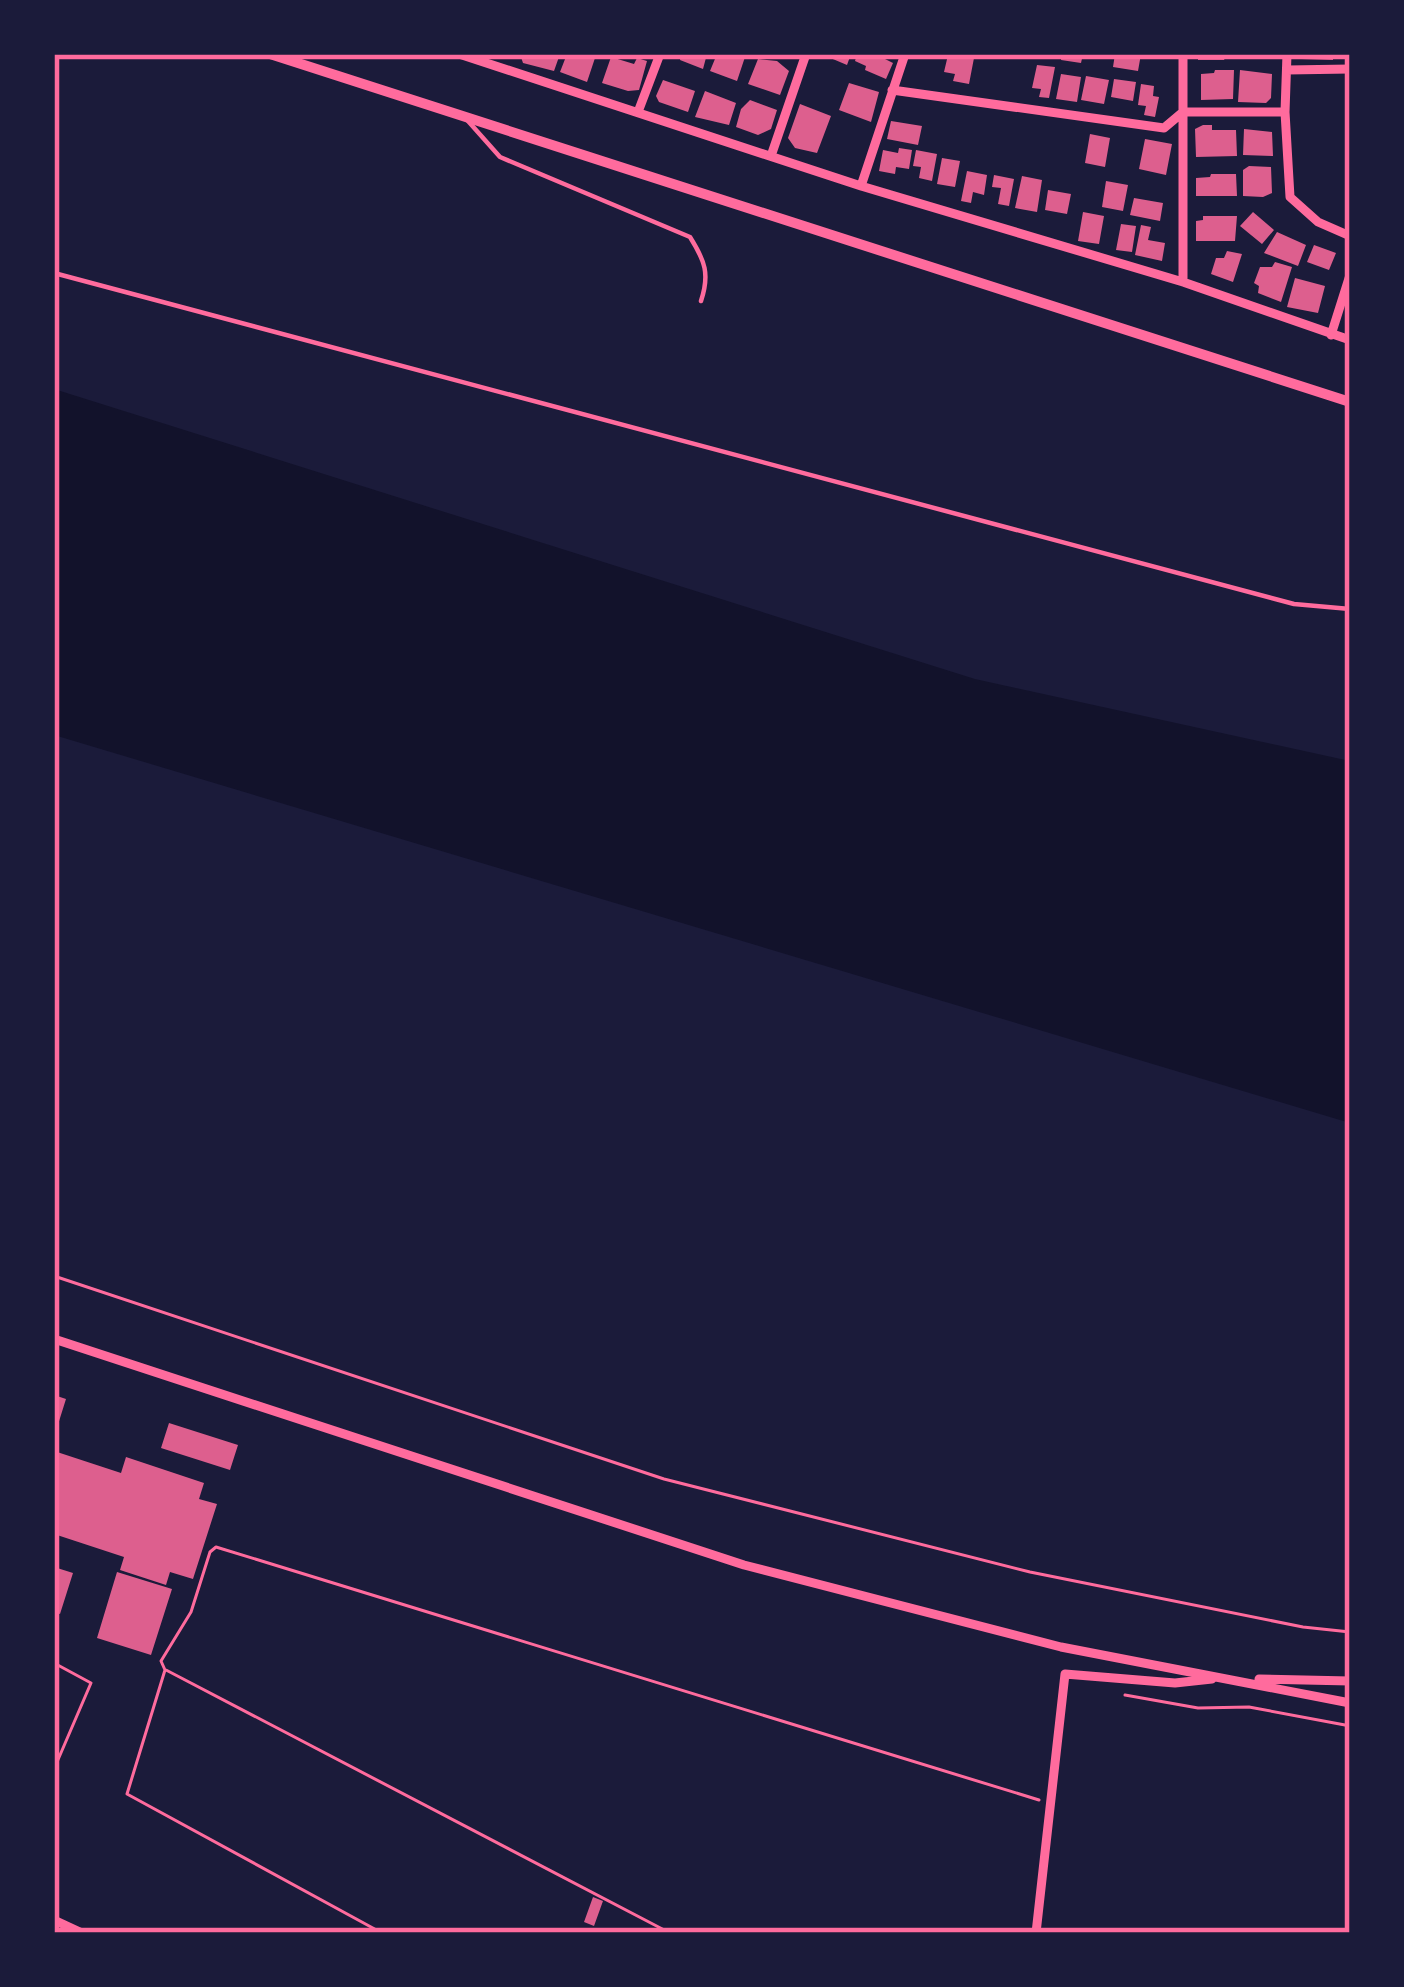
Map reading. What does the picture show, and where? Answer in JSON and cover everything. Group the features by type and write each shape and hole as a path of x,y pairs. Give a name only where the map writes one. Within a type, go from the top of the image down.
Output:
{"street":[{"path":"271,54 1350,402"},
{"path":"459,54 861,187 1183,282 1350,340"},
{"path":"638,112 660,54"},
{"path":"771,156 806,54"},
{"path":"861,187 905,54"},
{"path":"1183,54 1183,282"},
{"path":"1287,54 1290,197 1318,222 1350,236"},
{"path":"1288,70 1350,69"},
{"path":"892,90 1164,128 1183,112 1285,112"},
{"path":"1330,335 1350,275"},
{"path":"54,1339 745,1565 1061,1647 1350,1703"},
{"path":"1036,1933 1065,1674 1175,1683 1228,1678 1350,1682"},
{"path":"54,1920 82,1933"}],"lane":[{"path":"464,116 500,158 690,237 708,278 701,301"},
{"path":"54,273 1294,604 1350,609"}],"path":[{"path":"54,1276 664,1479 1030,1572 1303,1628 1350,1632"},
{"path":"670,1933 165,1670 161,1661 191,1612 210,1552 220,1546 1051,1803"},
{"path":"54,1663 91,1683 54,1768"},
{"path":"165,1670 127,1794 382,1933"},
{"path":"1126,1695 1198,1708 1249,1707 1345,1725"}],"shaded area":[{"path":"54,389 975,679 1350,761 1350,1123 54,735"}],"building":[{"path":"520,54 560,54 554,71 523,63"},
{"path":"567,54 595,58 587,82 560,72"},
{"path":"681,54 707,54 703,69 680,60"},
{"path":"717,54 746,54 737,81 710,71"},
{"path":"821,54 851,54 847,65"},
{"path":"857,54 887,54 885,59 893,63 886,79 865,70 866,66 855,61"},
{"path":"1062,54 1083,54 1081,63 1061,60"},
{"path":"1115,54 1141,54 1138,71 1113,67"},
{"path":"1198,54 1227,54 1224,60 1198,60"},
{"path":"1300,54 1333,54 1333,60 1301,59"},
{"path":"948,55 974,58 969,84 953,81 955,74 944,72"},
{"path":"611,57 634,64 637,58 647,61 639,90 602,83"},
{"path":"758,59 777,61 789,71 780,95 748,84"},
{"path":"1037,65 1055,67 1049,98 1039,97 1041,89 1032,88"},
{"path":"1234,70 1233,99 1201,100 1201,74"},
{"path":"1240,70 1272,74 1271,98 1266,103 1238,102"},
{"path":"1061,74 1081,77 1077,102 1056,99"},
{"path":"1086,76 1109,80 1104,104 1081,100"},
{"path":"1114,79 1136,82 1133,101 1111,97"},
{"path":"663,80 695,91 688,112 659,102 656,96"},
{"path":"849,83 879,92 871,122 839,110"},
{"path":"1141,84 1154,86 1153,96 1159,97 1155,117 1144,115 1146,106 1138,105"},
{"path":"705,91 736,103 729,125 695,117"},
{"path":"750,100 777,110 771,129 758,135 736,127 741,109"},
{"path":"800,104 831,116 817,153 795,148 788,138"},
{"path":"891,121 922,126 918,145 887,139"},
{"path":"1203,125 1236,130 1237,156 1196,157 1195,129"},
{"path":"1244,129 1272,132 1273,156 1243,155"},
{"path":"1090,134 1110,138 1105,167 1085,163"},
{"path":"1145,139 1172,144 1166,175 1139,169"},
{"path":"899,148 912,150 909,169 896,167 895,174 879,171 883,150 898,153"},
{"path":"916,150 937,154 932,181 919,178 921,167 913,166"},
{"path":"942,158 960,161 955,187 937,184"},
{"path":"1271,167 1272,193 1243,196 1243,170"},
{"path":"967,171 987,175 984,195 973,192 971,203 961,201"},
{"path":"1236,174 1237,196 1196,196 1196,178"},
{"path":"994,175 1014,179 1009,206 998,204 1001,188 992,187"},
{"path":"1022,176 1042,180 1037,212 1015,208"},
{"path":"1106,181 1128,185 1123,211 1102,207"},
{"path":"1048,190 1071,194 1067,214 1045,210"},
{"path":"1134,198 1163,203 1160,221 1130,215"},
{"path":"1083,212 1104,216 1099,244 1078,241"},
{"path":"1253,212 1274,230 1262,244 1240,226"},
{"path":"1203,216 1237,216 1235,241 1196,241 1196,221"},
{"path":"1121,224 1136,226 1132,252 1116,250"},
{"path":"1141,225 1151,227 1148,240 1165,243 1162,261 1135,255"},
{"path":"1277,232 1306,245 1298,266 1264,253"},
{"path":"1314,245 1336,253 1329,270 1307,262"},
{"path":"1227,251 1242,254 1233,282 1211,274 1216,258 1224,258"},
{"path":"1275,262 1292,267 1281,302 1258,293 1254,283 1260,267 1272,267"},
{"path":"1295,278 1325,286 1318,313 1287,307"},
{"path":"54,1395 66,1399 55,1434 54,1434"},
{"path":"169,1423 238,1445 230,1470 161,1448"},
{"path":"54,1451 121,1473 126,1457 204,1483 199,1499 217,1504 193,1579 170,1572 166,1585 120,1570 124,1557 54,1534"},
{"path":"54,1567 73,1573 60,1614 54,1612"},
{"path":"117,1572 172,1589 151,1655 97,1638"},
{"path":"593,1897 603,1901 594,1926 584,1922"}]}
